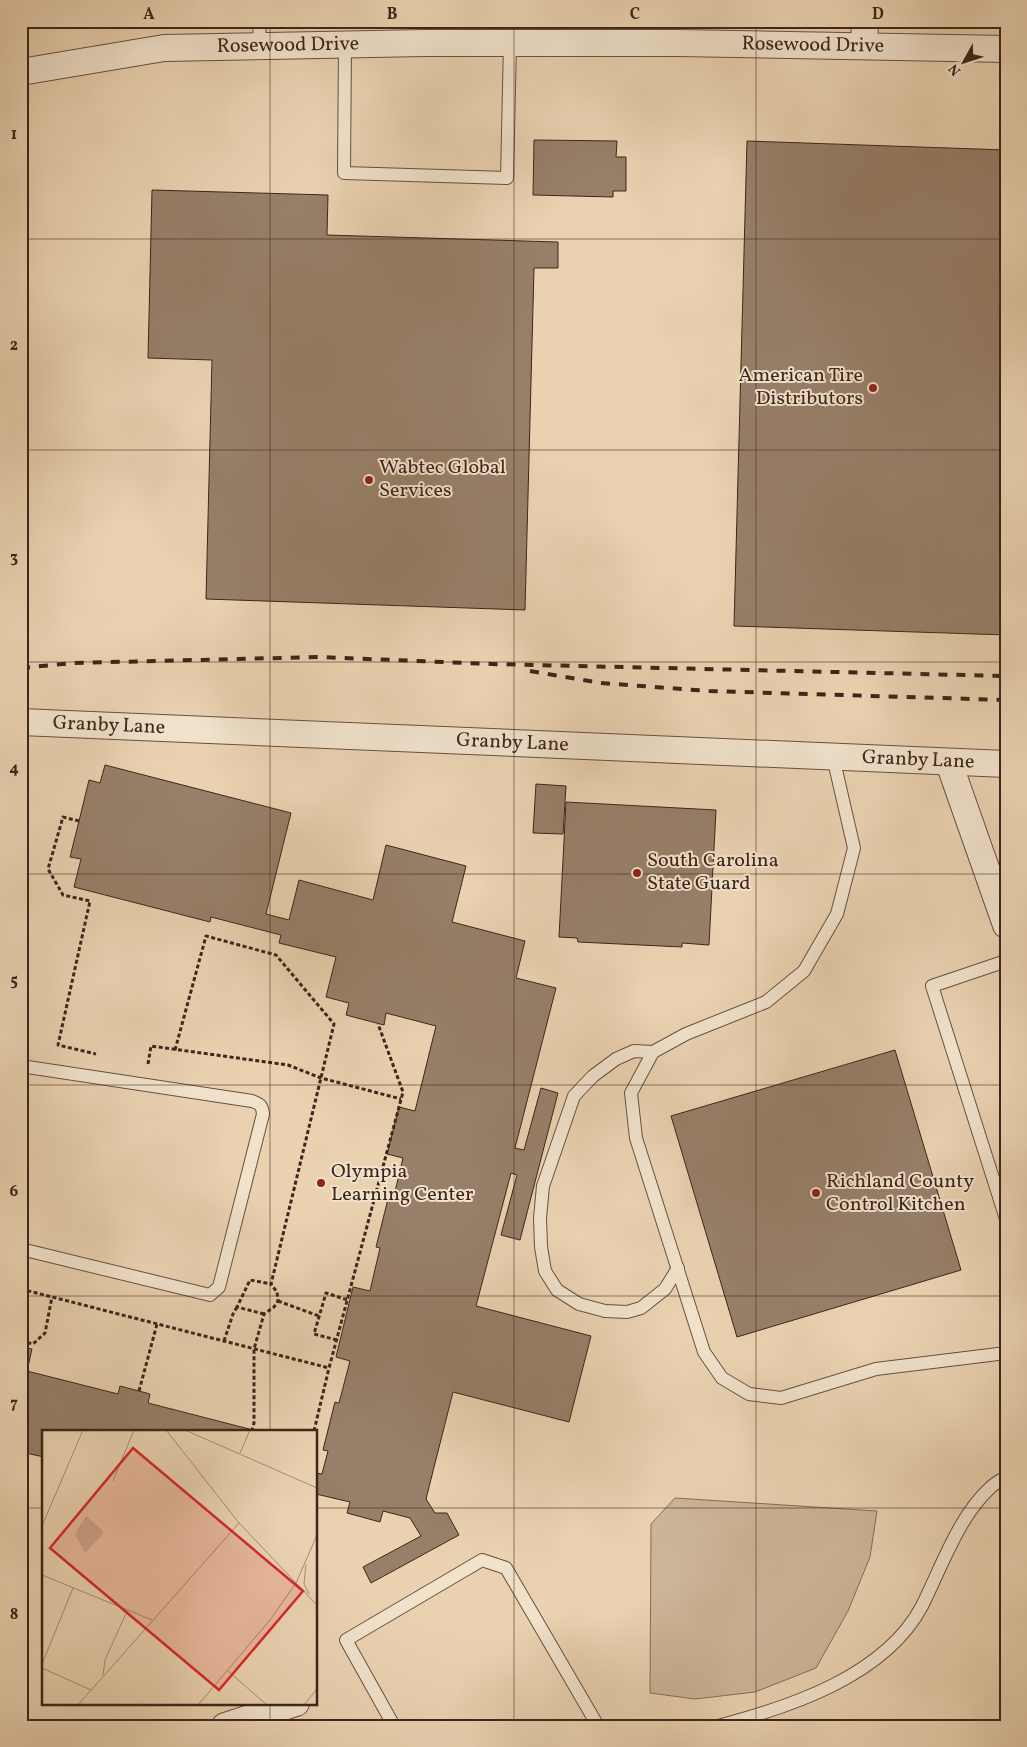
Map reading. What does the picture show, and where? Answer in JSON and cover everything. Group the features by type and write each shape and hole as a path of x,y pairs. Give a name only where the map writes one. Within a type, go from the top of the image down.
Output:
{"street":[{"name":"Rosewood Drive","path":"21,72 259,34 345,44 510,43 864,33 1006,49"},
{"name":"Granby Lane","path":"21,722 1006,764"},
{"path":"949,763 1006,925"},
{"path":"225,1726 293,1704"}],"lane":[{"path":"345,44 344,173 507,178 510,43"},
{"path":"678,1268 665,1289 641,1308 627,1312 605,1312 579,1304 557,1290 545,1271 541,1247 540,1218 543,1186 574,1096 593,1076 616,1059 634,1051 653,1052 686,1034 766,1002 804,971 837,914 854,848 833,758"},
{"path":"1006,961 932,986 1006,1219"},
{"path":"653,1052 631,1093 636,1138 704,1352 722,1378 750,1394 781,1398 876,1369 1006,1353"},
{"path":"21,1066 252,1101 259,1103 263,1114 219,1287 210,1295 21,1249"},
{"path":"718,1726 760,1714 828,1688 867,1666 896,1641 921,1608 965,1518 990,1488 1006,1477"},
{"path":"394,1726 346,1640 482,1560 506,1568 598,1726"}],"path":[{"path":"79,821 62,817 48,870 62,895 90,902 58,1045 103,1055"},
{"path":"314,1430 336,1340 403,1092 378,1024"},
{"path":"139,1064 148,1066 151,1046 159,1047 288,1065 321,1078 401,1098"},
{"path":"224,1342 233,1314 250,1280 271,1284"},
{"path":"21,1289 329,1368"},
{"path":"336,1340 314,1334 319,1316 326,1293 348,1300"},
{"path":"21,1341 32,1344 45,1333 52,1297"},
{"path":"278,1301 319,1316"},
{"path":"238,1307 264,1314"},
{"path":"139,1391 158,1324"}],"shaded area":[{"path":"675,1498 877,1511 870,1557 848,1611 816,1668 755,1692 695,1699 650,1693 651,1524"}],"building":[{"path":"534,140 617,141 616,157 626,157 626,191 613,191 613,197 533,195"},
{"name":"American Tire Distributors","path":"747,141 1006,150 1006,635 734,626"},
{"name":"Wabtec Global Services","path":"152,190 328,195 327,235 558,242 558,268 534,268 525,610 206,599 212,360 148,358"},
{"path":"105,765 291,813 266,914 289,920 299,880 373,900 386,845 466,866 452,922 525,941 516,978 556,988 515,1148 524,1150 541,1088 558,1093 520,1240 501,1235 517,1175 511,1173 476,1306 591,1336 569,1422 453,1392 426,1499 435,1513 447,1513 459,1535 371,1583 363,1567 421,1536 410,1518 383,1511 380,1522 347,1513 350,1502 318,1494 318,1473 322,1474 328,1451 323,1450 335,1402 339,1403 350,1361 336,1357 353,1287 370,1291 380,1248 376,1247 388,1199 393,1200 403,1158 387,1154 399,1107 415,1111 436,1026 386,1013 384,1025 346,1015 349,1003 326,997 336,957 279,943 281,935 211,917 210,922 74,887 81,859 70,857 89,780 100,783"},
{"path":"536,784 566,786 563,834 533,833"},
{"name":"South Carolina State Guard","path":"566,802 716,810 709,945 682,943 682,947 578,942 577,938 559,937"},
{"name":"Richland County Control Kitchen","path":"895,1050 961,1270 737,1337 671,1116"},
{"path":"21,1347 32,1349 27,1371 118,1394 120,1386 150,1394 148,1403 253,1430 42,1430 42,1457 21,1452"}],"railway":[{"path":"21,668 73,663 319,657 492,664 1006,676"},
{"path":"530,671 601,683 709,691 1006,700"}],"place":[{"name":"American Tire Distributors","path":"873,388"},
{"name":"Wabtec Global Services","path":"369,480"},
{"name":"South Carolina State Guard","path":"637,873"},
{"name":"Olympia Learning Center","path":"321,1183"},
{"name":"Richland County Control Kitchen","path":"816,1193"}]}
